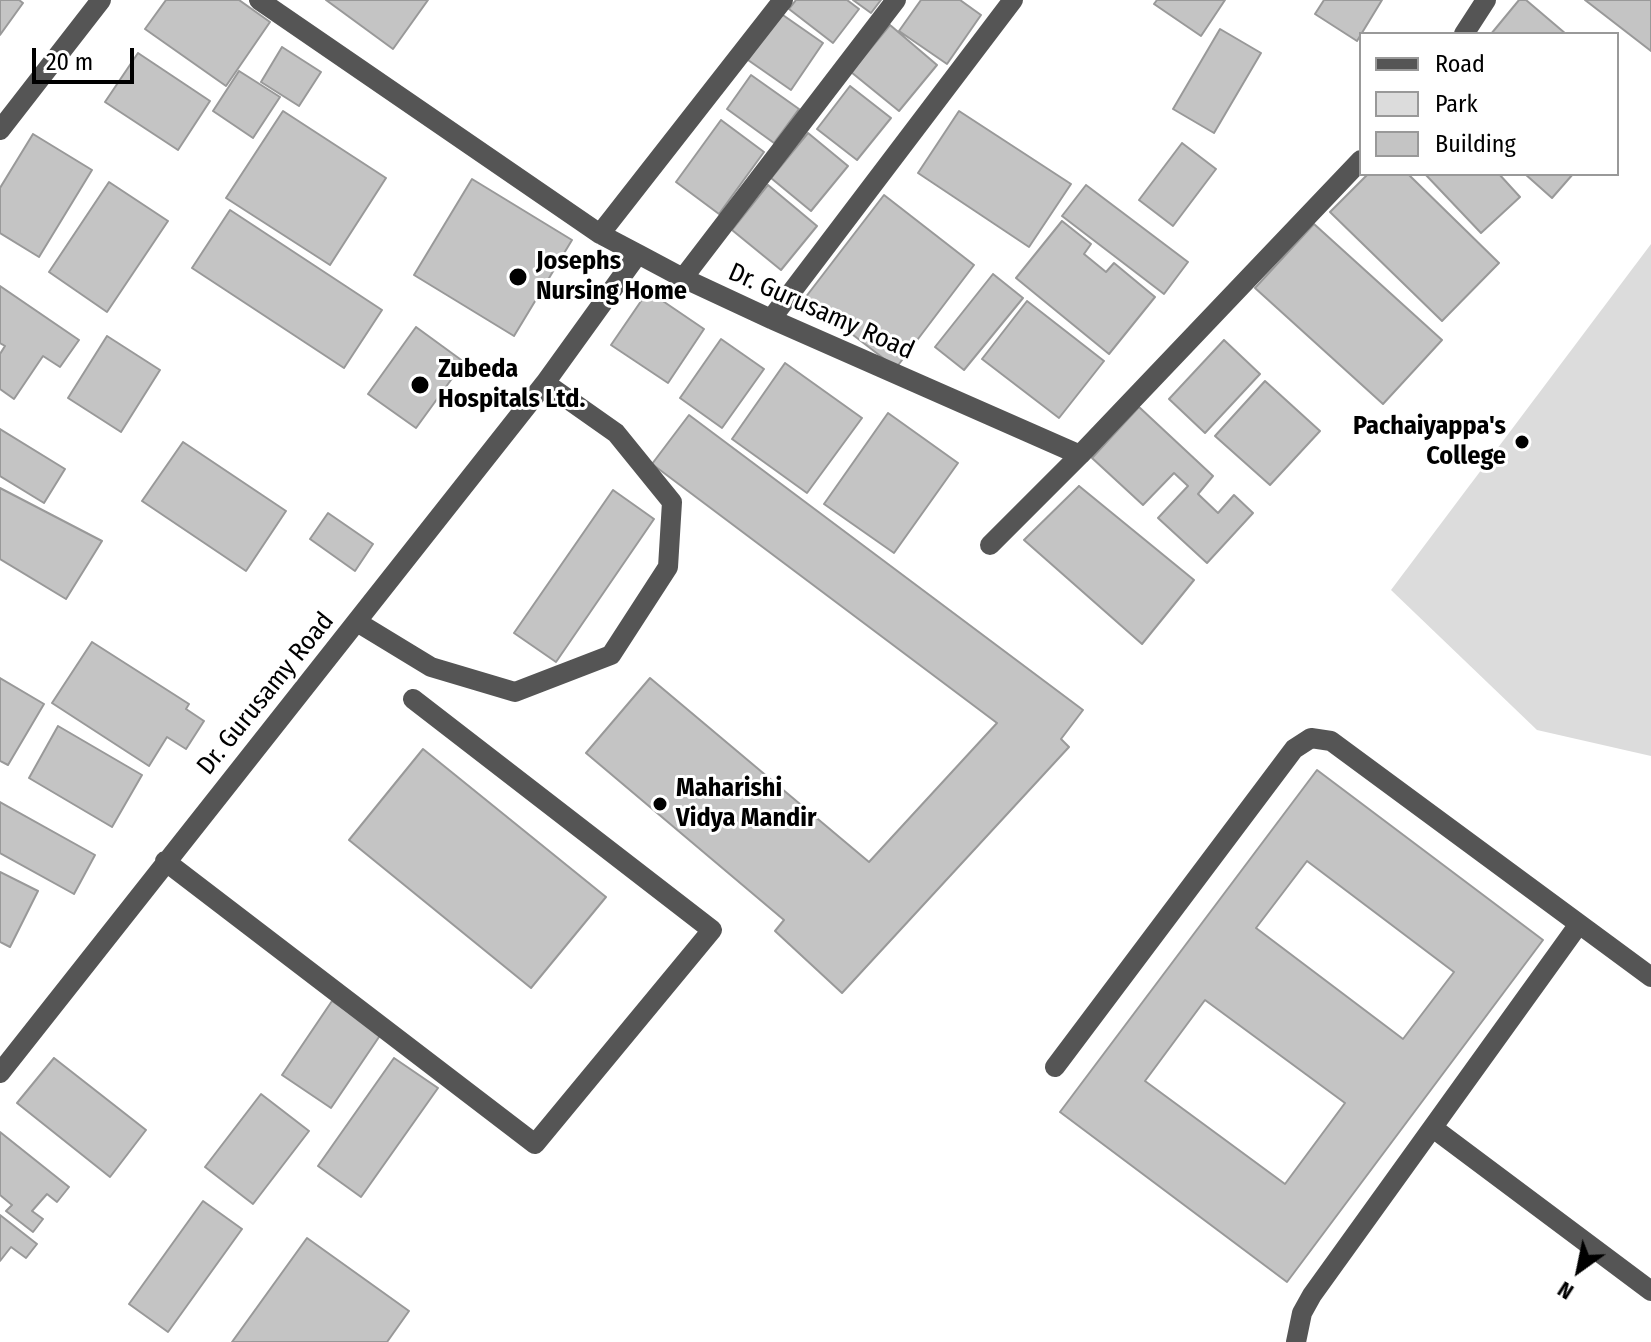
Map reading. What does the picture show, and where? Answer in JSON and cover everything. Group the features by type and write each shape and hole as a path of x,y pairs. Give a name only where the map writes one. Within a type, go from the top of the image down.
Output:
{"street":[{"path":"0,130 101,0"},
{"path":"259,0 600,234 638,254"},
{"path":"600,234 783,0"},
{"path":"683,278 896,0"},
{"path":"771,319 1013,0"},
{"path":"1465,32 1486,0"},
{"path":"990,545 1359,162"},
{"name":"Dr. Gurusamy Road","path":"0,1073 545,383 638,254 771,319 1080,455"},
{"path":"357,622 431,667 515,692 611,655 668,567 672,502 616,433 545,383"},
{"path":"165,861 535,1144 712,930 413,699"},
{"path":"1055,1067 1294,749 1311,738 1331,741 1651,977"},
{"path":"1296,1342 1302,1313 1312,1295 1579,924"},
{"path":"1433,1128 1651,1291"}],"green space":[{"path":"1651,244 1651,756 1537,730 1391,590"}],"building":[{"path":"0,0 19,0 23,3 0,35"},
{"path":"166,0 239,0 270,22 226,86 145,29"},
{"path":"326,0 428,0 393,49"},
{"path":"796,0 847,0 859,9 833,43 789,9"},
{"path":"853,0 881,0 871,13"},
{"path":"921,0 960,0 981,15 947,64 899,31"},
{"path":"1157,0 1225,0 1201,36 1154,4"},
{"path":"1324,0 1382,0 1362,32 1359,32 1357,41 1315,14"},
{"path":"1519,0 1526,0 1564,32 1493,32"},
{"path":"1585,0 1651,0 1651,51"},
{"path":"780,13 823,43 791,90 748,60"},
{"path":"890,25 937,65 899,111 851,72"},
{"path":"1220,29 1261,53 1214,133 1173,109"},
{"path":"282,47 321,72 299,106 261,82"},
{"path":"138,53 210,101 178,150 105,102"},
{"path":"239,71 280,97 253,138 213,111"},
{"path":"751,75 799,109 774,143 727,109"},
{"path":"850,86 891,118 857,160 817,129"},
{"path":"283,111 386,178 330,265 226,198"},
{"path":"959,111 1071,184 1029,247 918,173"},
{"path":"721,120 764,152 719,214 676,182"},
{"path":"808,133 848,166 811,211 771,178"},
{"path":"33,134 92,170 39,257 0,233 0,188"},
{"path":"1182,143 1216,169 1173,226 1139,200"},
{"path":"1366,176 1410,176 1499,263 1442,321 1330,212"},
{"path":"1427,176 1501,176 1520,197 1481,233"},
{"path":"1527,176 1571,176 1552,198"},
{"path":"472,179 572,240 514,336 414,275"},
{"path":"109,182 168,221 107,312 49,272"},
{"path":"768,185 817,226 781,270 732,230"},
{"path":"1086,185 1188,262 1164,294 1062,216"},
{"path":"884,195 974,265 896,368 805,298"},
{"path":"230,210 382,310 344,368 192,268"},
{"path":"1062,221 1091,244 1084,254 1106,272 1114,263 1155,297 1109,354 1016,278"},
{"path":"1314,224 1442,340 1383,404 1255,288"},
{"path":"993,274 1023,298 964,370 935,347"},
{"path":"0,286 79,340 60,367 43,356 14,399 0,389 0,354 5,346 0,343"},
{"path":"648,291 704,329 668,383 611,345"},
{"path":"1027,301 1104,361 1059,418 982,359"},
{"path":"416,327 464,362 416,428 368,394"},
{"path":"107,336 160,370 121,432 68,398"},
{"path":"721,339 764,369 722,428 680,398"},
{"path":"1224,340 1260,374 1205,433 1169,399"},
{"path":"785,363 862,418 807,493 732,439"},
{"path":"1265,381 1320,431 1270,485 1215,436"},
{"path":"1139,407 1213,476 1198,494 1218,513 1234,495 1253,513 1207,563 1158,518 1188,486 1174,473 1143,505 1092,458"},
{"path":"888,413 958,463 894,553 824,504"},
{"path":"689,415 1083,710 1061,739 1069,747 842,993 775,931 784,920 586,753 650,678 869,862 997,723 652,464"},
{"path":"0,429 65,469 44,503 0,476"},
{"path":"183,442 286,511 246,571 142,501"},
{"path":"1079,486 1194,580 1142,644 1024,540"},
{"path":"0,488 102,541 66,599 0,559"},
{"path":"613,490 654,519 556,662 514,633"},
{"path":"328,513 373,544 355,571 310,539"},
{"path":"92,642 189,704 186,709 204,721 186,749 167,737 149,766 52,703"},
{"path":"0,678 44,704 8,765 0,761"},
{"path":"58,726 142,775 112,827 29,778"},
{"path":"423,749 606,897 531,988 349,840"},
{"path":"1317,770 1543,940 1287,1282 1060,1112","holes":["1307,861 1454,972 1403,1039 1256,928","1205,1000 1345,1103 1285,1184 1145,1081"]},
{"path":"0,802 95,855 74,894 0,853"},
{"path":"0,872 38,891 10,947 0,942"},
{"path":"332,1001 381,1034 331,1108 282,1075"},
{"path":"54,1058 146,1130 110,1177 17,1103"},
{"path":"394,1058 438,1088 361,1197 318,1166"},
{"path":"261,1094 309,1131 253,1204 205,1167"},
{"path":"0,1132 69,1187 57,1202 47,1194 32,1211 43,1219 33,1232 6,1211 12,1205 0,1195"},
{"path":"203,1201 242,1229 168,1332 129,1304"},
{"path":"0,1215 37,1244 26,1258 11,1247 0,1261"},
{"path":"307,1238 409,1311 387,1342 232,1342"}],"place":[{"name":"Josephs Nursing Home","path":"518,277"},
{"name":"Zubeda Hospitals Ltd.","path":"420,385"},
{"name":"Pachaiyappa's College","path":"1522,442"},
{"name":"Maharishi Vidya Mandir","path":"660,804"}]}
